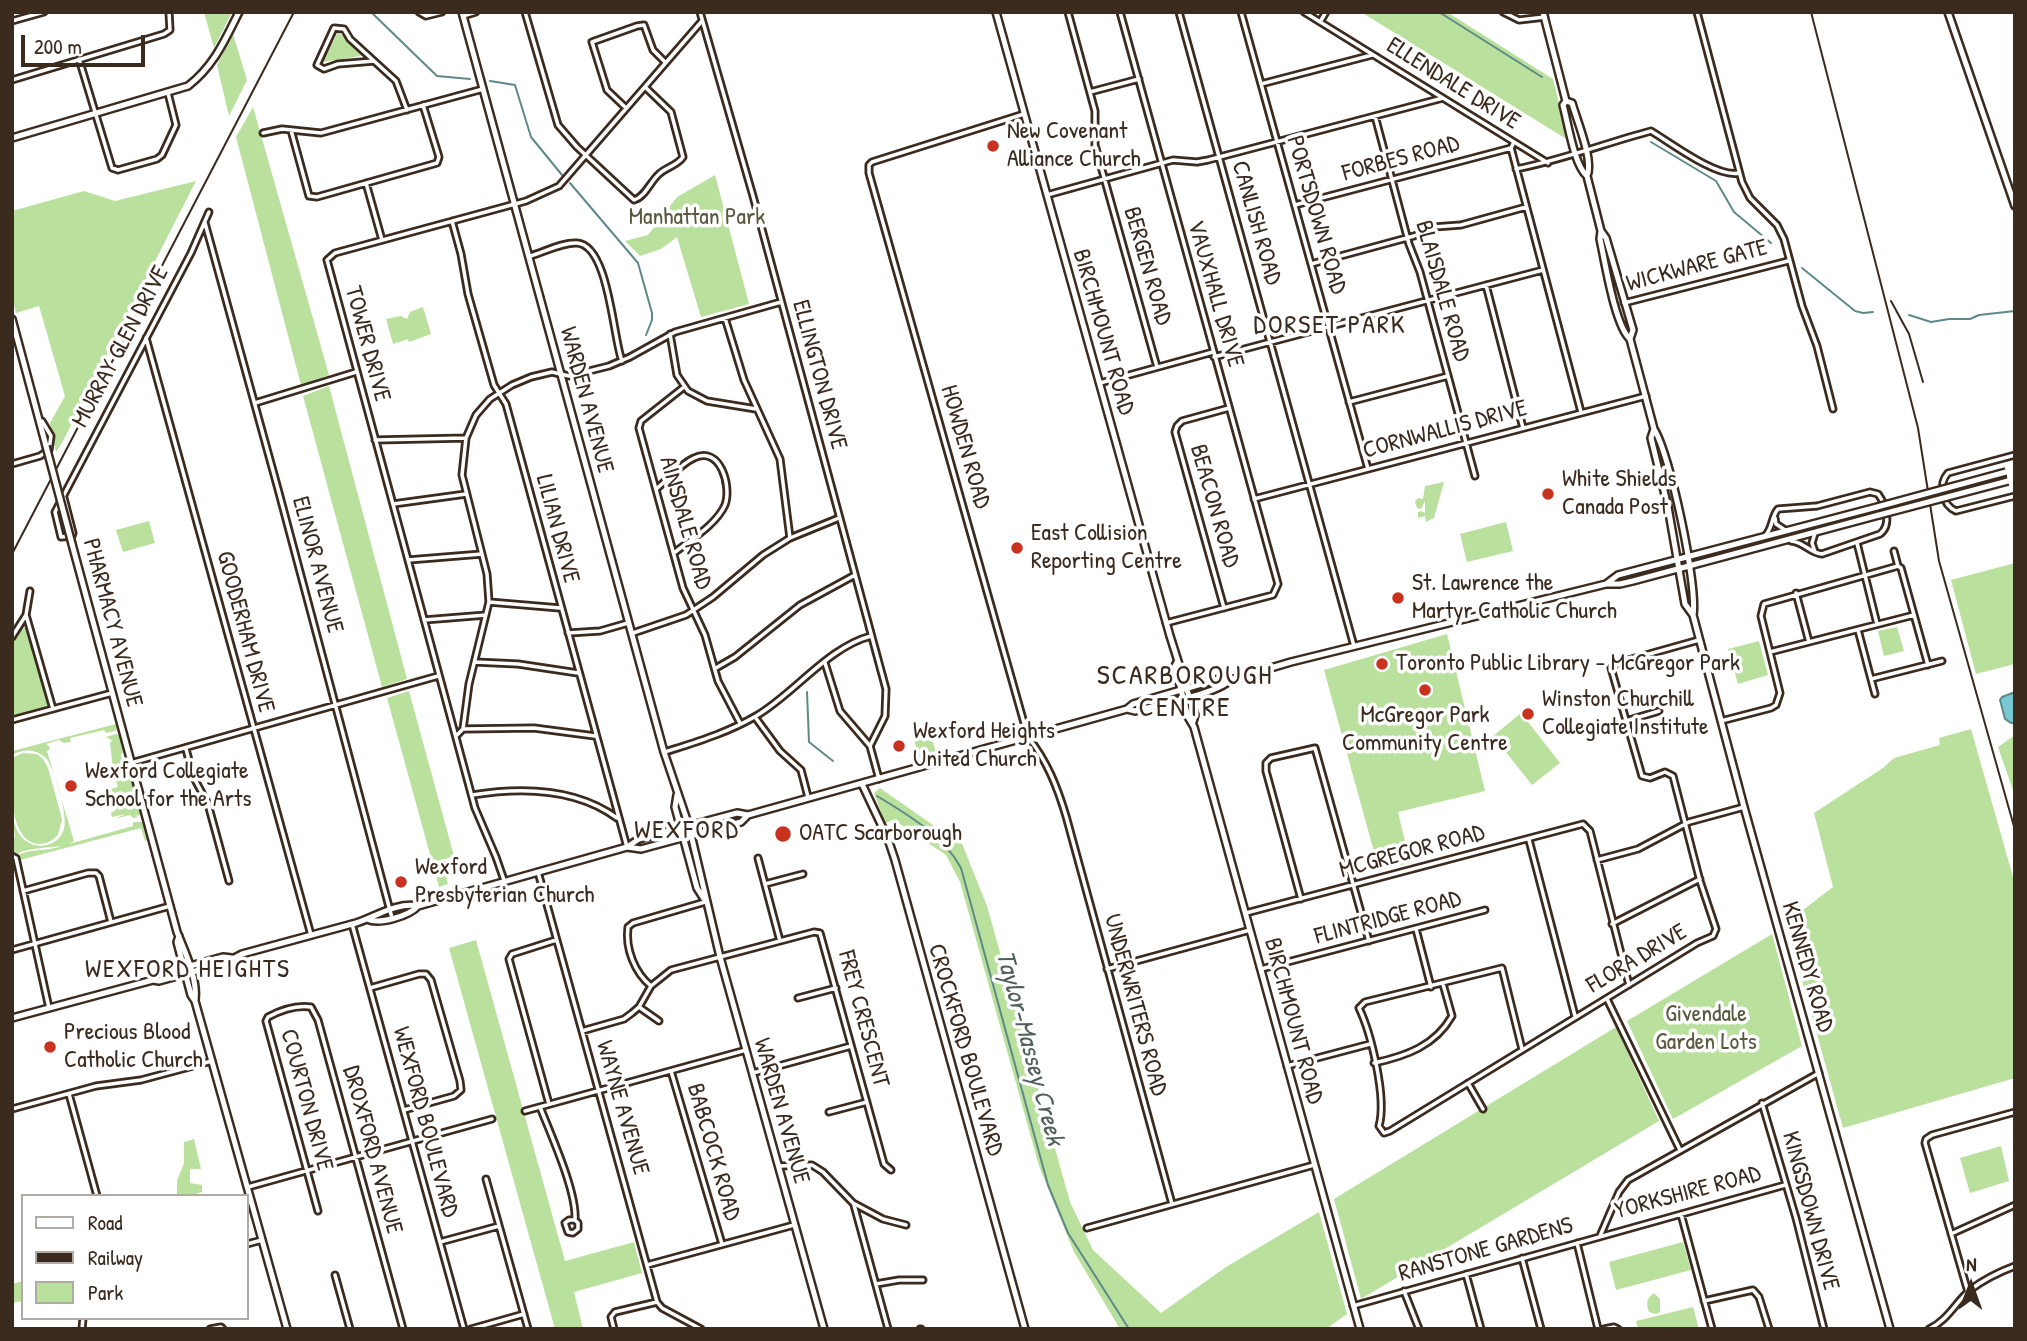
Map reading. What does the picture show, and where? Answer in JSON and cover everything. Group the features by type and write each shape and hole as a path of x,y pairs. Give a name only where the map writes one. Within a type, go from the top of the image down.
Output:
{"main road":[{"path":"12,138 188,86 204,74 215,59 239,12"},
{"name":"BIRCHMOUNT ROAD","path":"996,12 1177,662 1181,664 1188,717 1193,722 1360,1329"},
{"path":"1948,12 2015,206"},
{"name":"WARDEN AVENUE","path":"462,14 664,752 689,825 705,886 705,902"},
{"name":"KENNEDY ROAD","path":"1544,15 1566,101 1563,105 1576,155 1581,171 1587,176 1601,231 1600,239 1615,305 1623,333 1630,339 1654,429 1660,438 1672,481 1695,602 1693,615 1720,721 1890,1329"},
{"name":"KENNEDY ROAD","path":"1566,101 1572,103 1586,150 1591,169 1587,176"},
{"name":"KENNEDY ROAD","path":"1601,231 1606,237 1633,330 1630,339"},
{"name":"WICKWARE GATE","path":"1615,305 1624,303"},
{"name":"PHARMACY AVENUE","path":"12,319 178,936 191,995 212,1060 286,1329"},
{"name":"KENNEDY ROAD","path":"1654,429 1651,438 1685,604 1693,615"},
{"path":"1606,584 1618,575 2015,470"},
{"path":"12,1018 153,980 159,981 223,957 232,958 372,916 391,914 410,905 418,906 505,883 689,825 737,813 748,815 879,780 1127,709 1133,704 1222,678 1230,680 1354,646 1606,584 1620,584 2011,480"},
{"path":"1668,571 1675,575 1682,586"},
{"path":"1127,709 1135,711 1186,697 1224,686 1230,680"},
{"name":"CROCKFORD BOULEVARD","path":"862,784 895,860 1025,1329"},
{"name":"WARDEN AVENUE","path":"677,795 675,807 697,888 705,902 824,1329"},
{"path":"626,847 641,849 741,822 748,815"}],"street":[{"path":"12,21 44,12"},
{"path":"12,80 164,34 170,30 169,12"},
{"path":"419,12 426,16 442,12"},
{"path":"462,14 476,12"},
{"path":"525,12 555,120 569,139 634,200 640,198 661,172 683,157 671,112 645,87"},
{"name":"ELLINGTON DRIVE","path":"700,12 781,302 887,700 886,716 870,746"},
{"name":"BERGEN ROAD","path":"1068,12 1096,116 1094,140 1157,367"},
{"name":"VAUXHALL DRIVE","path":"1120,12 1278,584 1273,595 1224,608"},
{"name":"CANLISH ROAD","path":"1179,12 1354,646"},
{"name":"PORTSDOWN ROAD","path":"1241,12 1368,468"},
{"name":"ELLENDALE DRIVE","path":"1304,12 1548,163"},
{"path":"1320,22 1326,12"},
{"path":"1503,12 1519,20 1544,15"},
{"path":"1697,12 1739,173 1747,194 1777,225 1781,233 1802,306 1816,343 1833,409"},
{"name":"TOWER DRIVE","path":"505,883 472,795 438,676 327,260 331,255 541,196 560,185 702,20"},
{"path":"626,108 607,90 592,42 644,25 653,50 665,62"},
{"path":"374,61 338,64 324,69 317,65 333,31 337,27 344,29 350,39 396,81 407,110"},
{"path":"1261,84 1372,55"},
{"path":"79,59 112,168 118,170 157,159 162,155 176,125 168,93"},
{"path":"1090,92 1139,79"},
{"path":"262,133 291,130 321,133 483,89"},
{"path":"1046,195 1177,159 1201,162 1219,158 1443,98"},
{"path":"291,130 311,197 317,197 437,163 439,157 423,106"},
{"name":"HOWDEN ROAD","path":"1024,114 877,160 870,163 869,167 1028,737"},
{"name":"BLAISDALE ROAD","path":"1375,116 1475,476"},
{"path":"1516,169 1548,163 1651,131 1717,171 1739,173"},
{"path":"1511,148 1514,142"},
{"name":"ELLENDALE DRIVE","path":"1511,148 1581,412"},
{"name":"FORBES ROAD","path":"1295,205 1511,148"},
{"path":"366,183 382,240"},
{"path":"1311,264 1407,238 1434,226 1461,225 1527,207"},
{"name":"MURRAY GLEN DRIVE","path":"64,498 73,533 66,538 61,537 55,512 209,212"},
{"name":"LILIAN DRIVE","path":"452,221 468,294 494,385 506,404 626,847"},
{"name":"ELINOR AVENUE","path":"205,223 391,914"},
{"path":"530,256 573,243 580,243 590,250 600,267 605,284 622,361"},
{"name":"WICKWARE GATE","path":"1624,303 1788,261"},
{"path":"1099,383 1329,327 1543,270"},
{"path":"1486,285 1523,428"},
{"path":"456,736 463,729 469,684 489,603 483,554 461,468 466,438 476,415 499,393 531,377 552,372 573,376 622,361 670,334 781,302"},
{"path":"725,318 739,368 780,459 790,538"},
{"path":"670,334 677,374 684,387 701,399 756,409"},
{"name":"GOODERHAM DRIVE","path":"146,338 311,935"},
{"path":"255,403 356,372"},
{"path":"1349,402 1448,376"},
{"name":"AINSDALE ROAD","path":"684,387 639,424 683,588 704,630 718,681 740,723"},
{"name":"CORNWALLIS DRIVE","path":"1254,499 1646,396"},
{"name":"BEACON ROAD","path":"1224,608 1175,432 1182,421 1229,408"},
{"path":"12,464 40,456 49,450 51,436 42,421"},
{"path":"375,440 466,438"},
{"path":"2015,455 1948,473 1942,481 1946,505 1951,510 2015,496"},
{"path":"656,489 696,457 706,456 714,460 725,473 724,506 709,524 674,553"},
{"path":"1763,538 1770,530 1775,513 1783,508 1817,506 1874,492 1883,501 1887,528 1880,534 1822,554 1816,554 1801,542 1785,541"},
{"path":"393,504 466,494"},
{"path":"1775,513 1776,524 1787,531"},
{"path":"631,633 669,622 694,610 763,555 790,538 839,518"},
{"path":"1816,532 1812,543 1816,554"},
{"path":"1857,543 1877,624"},
{"path":"1894,551 1898,566 1902,568 1928,665"},
{"path":"408,560 483,554"},
{"path":"1720,721 1776,705 1780,693 1762,625 1762,607 1768,601 1898,566"},
{"path":"716,668 735,657 807,600 855,575"},
{"path":"12,637 26,615 30,591"},
{"path":"1796,593 1809,642"},
{"path":"489,603 560,608"},
{"path":"1166,623 1224,608"},
{"path":"424,620 486,614"},
{"path":"26,615 52,709"},
{"path":"1770,653 1914,615"},
{"path":"568,633 600,631 628,623"},
{"path":"1858,630 1875,694"},
{"path":"664,752 717,736 755,717 849,646 871,636"},
{"name":"FLORA DRIVE","path":"1431,987 1359,1005 1365,1018 1380,1096 1381,1119 1378,1126 1384,1133 1697,943 1715,935 1716,929 1673,776 1668,772 1650,778 1642,776 1612,674 1612,665 1699,640"},
{"path":"1871,679 1942,661"},
{"path":"475,662 518,664 578,673"},
{"path":"825,663 840,711 870,746 879,780"},
{"path":"131,763 438,676"},
{"path":"12,720 113,693"},
{"path":"1626,721 1659,711"},
{"path":"755,717 780,751 801,770 808,797"},
{"path":"463,729 534,728 595,736"},
{"name":"UNDERWRITERS ROAD","path":"1028,737 1055,779 1172,1204"},
{"path":"1301,899 1266,763 1271,758 1311,747 1317,749 1369,941"},
{"path":"186,749 193,776 208,804 229,881"},
{"path":"472,795 525,790 570,796 601,807 618,818"},
{"path":"1629,985 1597,860 1638,849 1686,824 1744,807"},
{"name":"MCGREGOR ROAD","path":"1246,914 1581,825 1587,826 1597,860"},
{"path":"1529,840 1575,1017"},
{"path":"13,856 49,1008"},
{"path":"758,858 780,941"},
{"name":"WAYNE AVENUE","path":"538,872 657,1302"},
{"path":"22,891 96,873 111,922"},
{"path":"765,884 803,874"},
{"path":"1612,924 1700,879"},
{"path":"582,1031 624,1019 639,1007 652,986 639,976 634,965 628,927 633,923 705,902"},
{"path":"12,950 170,906"},
{"name":"FLINTRIDGE ROAD","path":"1261,970 1485,910"},
{"name":"WEXFORD BOULEVARD","path":"352,924 464,1329"},
{"path":"1416,929 1431,987 1503,969 1522,1049"},
{"path":"1107,969 1250,930"},
{"name":"FREY CRESCENT","path":"652,986 671,970 814,932 820,933 884,1164 891,1170"},
{"path":"549,1104 509,959 512,954 556,940"},
{"path":"370,988 426,974 431,980 460,1081 460,1090 454,1096 404,1110"},
{"path":"1374,1063 1405,1056 1423,1047 1445,1028 1452,1016 1443,984"},
{"path":"798,998 836,988"},
{"path":"1607,999 1680,1150"},
{"name":"DROXFORD AVENUE","path":"285,1010 302,1005 311,1007 318,1020 402,1329"},
{"path":"639,1007 659,1021"},
{"name":"COURTON DRIVE","path":"285,1010 268,1017 266,1021 318,1211"},
{"path":"1287,1066 1370,1044"},
{"path":"753,1073 851,1046"},
{"path":"525,1111 746,1050"},
{"path":"12,1109 96,1086 141,1080 212,1060"},
{"name":"BABCOCK ROAD","path":"671,1070 722,1244"},
{"name":"RANSTONE GARDENS","path":"1353,1306 1600,1236 1624,1185 1637,1174 1819,1073"},
{"path":"1468,1083 1482,1109"},
{"path":"69,1094 96,1194"},
{"path":"829,1112 867,1102"},
{"name":"KINGSDOWN DRIVE","path":"1762,1103 1824,1329"},
{"path":"540,1107 565,1174 575,1220 578,1223 578,1229 573,1233 568,1232 565,1223 575,1220"},
{"path":"1968,1292 1926,1139 1928,1136 2015,1112"},
{"path":"247,1187 492,1119"},
{"path":"1087,1228 1314,1164"},
{"path":"779,1166 812,1165 823,1172 853,1203 883,1219 906,1225"},
{"path":"486,1179 528,1329"},
{"name":"YORKSHIRE ROAD","path":"1600,1236 1785,1185"},
{"path":"853,1203 888,1329"},
{"path":"1951,1234 2015,1205"},
{"path":"1681,1214 1712,1329"},
{"path":"647,1265 794,1224"},
{"path":"440,1242 499,1226"},
{"path":"248,1244 262,1240"},
{"path":"1577,1242 1598,1329"},
{"path":"1522,1258 1541,1329"},
{"path":"1929,1329 1948,1317 1979,1283 2015,1266"},
{"path":"1466,1274 1482,1329"},
{"path":"335,1275 350,1329"},
{"path":"876,1284 923,1280"},
{"path":"1704,1301 1753,1290 1759,1297 1769,1329"},
{"path":"1404,1291 1419,1329"},
{"path":"614,1329 611,1317 615,1312 657,1302 662,1308 701,1329"},
{"path":"471,1329 524,1314"},
{"path":"210,1329 223,1329"},
{"path":"1604,1329 1618,1329"}],"green space":[{"path":"204,12 232,12 214,48"},
{"path":"1361,12 1447,12 1553,79 1568,140"},
{"path":"338,32 360,51 361,56 323,62"},
{"path":"233,34 247,80 229,116 217,65"},
{"path":"253,107 329,375 301,385 236,137"},
{"name":"Manhattan Park","path":"715,175 749,304 701,317 677,237 661,249 640,256 625,241 648,235 677,197"},
{"path":"196,181 56,452 50,423 65,396 39,306 16,313 12,298 12,211 84,191 115,201"},
{"path":"423,307 431,334 409,342 408,339 393,344 386,319 401,316 407,319 410,312"},
{"path":"329,386 407,679 382,687 303,396"},
{"path":"1444,482 1434,518 1426,522 1425,516 1418,518 1418,512 1425,513 1425,501 1421,509 1417,508 1415,502 1418,498 1423,499 1425,486"},
{"path":"149,521 155,543 123,552 116,530"},
{"path":"1506,522 1513,551 1467,562 1460,534"},
{"path":"2015,563 2015,664 1976,674 1951,580"},
{"path":"1897,627 1904,651 1884,656 1878,631"},
{"path":"25,628 29,632 48,704 45,708 12,716 12,641 20,629"},
{"path":"1447,634 1485,791 1398,812 1410,863 1379,870 1324,670"},
{"path":"1759,641 1768,675 1738,684 1728,649"},
{"path":"409,691 454,856 442,860 448,884 439,887 387,698"},
{"path":"1521,713 1560,763 1532,785 1493,736"},
{"path":"116,724 118,728 115,731 106,733 104,730 70,738 71,742 64,743 59,740 46,744 50,749 47,751 54,775 47,759 39,753 21,751 12,755 12,751"},
{"path":"928,724 936,753 919,758 911,728"},
{"path":"1971,729 2015,884 2015,1078 1843,1128 1786,923 1833,887 1814,813 1894,758 1940,745 1939,738"},
{"path":"116,734 120,736 122,761 126,760 129,769 116,772 113,770 110,742 113,741 106,737"},
{"path":"2015,735 2015,796 1998,747"},
{"path":"23,753 37,754 43,759 62,819 58,835 44,843 28,840 16,821 12,794 12,758"},
{"path":"129,771 141,813 138,816 134,814 138,817 133,818 130,815 114,819 126,814 112,817 111,813 116,810 110,789 118,787 114,775"},
{"path":"880,788 950,837 959,836 987,906 1070,1202 1093,1250 1161,1313 1226,1267 1319,1212 1347,1314 1326,1329 1120,1329 1074,1252 1039,1166 960,882 946,855 894,820 885,823 874,793"},
{"path":"61,799 74,841 69,844 133,826 133,822 143,822 148,840 145,841 141,828 20,860 20,854 25,852 62,846 12,852 12,838 15,837 12,814 17,830 25,840 44,846 56,841 64,829"},
{"name":"Givendale Garden Lots","path":"1772,934 1802,1046 1673,1119 1627,1021"},
{"path":"476,940 565,1261 634,1242 642,1273 574,1292 583,1329 555,1329 449,948"},
{"path":"1616,1027 1659,1121 1361,1299 1334,1199"},
{"path":"194,1139 201,1169 190,1169 190,1183 202,1185 202,1192 196,1194 177,1194 177,1181 184,1163 184,1142"},
{"path":"2001,1146 2009,1181 1970,1193 1960,1158"},
{"path":"1683,1242 1691,1270 1616,1290 1609,1262"},
{"path":"21,1282 21,1301 12,1303 12,1284"},
{"path":"1654,1293 1660,1299 1660,1312 1656,1314 1649,1312 1647,1304"},
{"path":"1693,1307 1699,1329 1638,1329 1636,1321"}],"water":[{"path":"2015,692 2015,723 2011,723 2005,719 2000,700"}],"waterway":[{"name":"Taylor-Massey Creek","path":"371,12 437,76 470,79"},
{"path":"1439,12 1542,77"},
{"name":"Taylor-Massey Creek","path":"490,81 515,85 531,137 562,175"},
{"path":"1651,142 1716,181 1734,212 1771,243"},
{"name":"Taylor-Massey Creek","path":"570,183 638,263 652,313 646,335"},
{"path":"1802,268 1855,311 1873,312"},
{"path":"1909,315 1931,322 2015,311"},
{"name":"Taylor-Massey Creek","path":"807,692 809,742 833,761"},
{"name":"Taylor-Massey Creek","path":"877,796 935,836 954,856 961,868 1048,1185 1068,1233 1129,1329"}],"railway":[{"path":"12,554 294,12"},
{"path":"1811,12 1918,428 1939,561 2015,830"},
{"path":"1891,301 1909,334 1923,382"}],"place":[{"name":"New Covenant Alliance Church","path":"993,146"},
{"name":"White Shields Canada Post","path":"1548,494"},
{"name":"East Collision Reporting Centre","path":"1017,548"},
{"name":"St. Lawrence the Martyr Catholic Church","path":"1398,598"},
{"name":"Toronto Public Library - McGregor Park","path":"1382,664"},
{"name":"McGregor Park Community Centre","path":"1425,690"},
{"name":"Winston Churchill Collegiate Institute","path":"1528,714"},
{"name":"Wexford Heights United Church","path":"899,746"},
{"name":"Wexford Collegiate School for the Arts","path":"71,786"},
{"name":"OATC Scarborough","path":"783,834"},
{"name":"Wexford Presbyterian Church","path":"401,882"},
{"name":"Precious Blood Catholic Church","path":"50,1047"}],"district":[{"name":"DORSET PARK","path":"1330,326"},
{"name":"SCARBOROUGH CENTRE","path":"1185,693"},
{"name":"WEXFORD","path":"687,831"},
{"name":"WEXFORD HEIGHTS","path":"188,970"}]}
